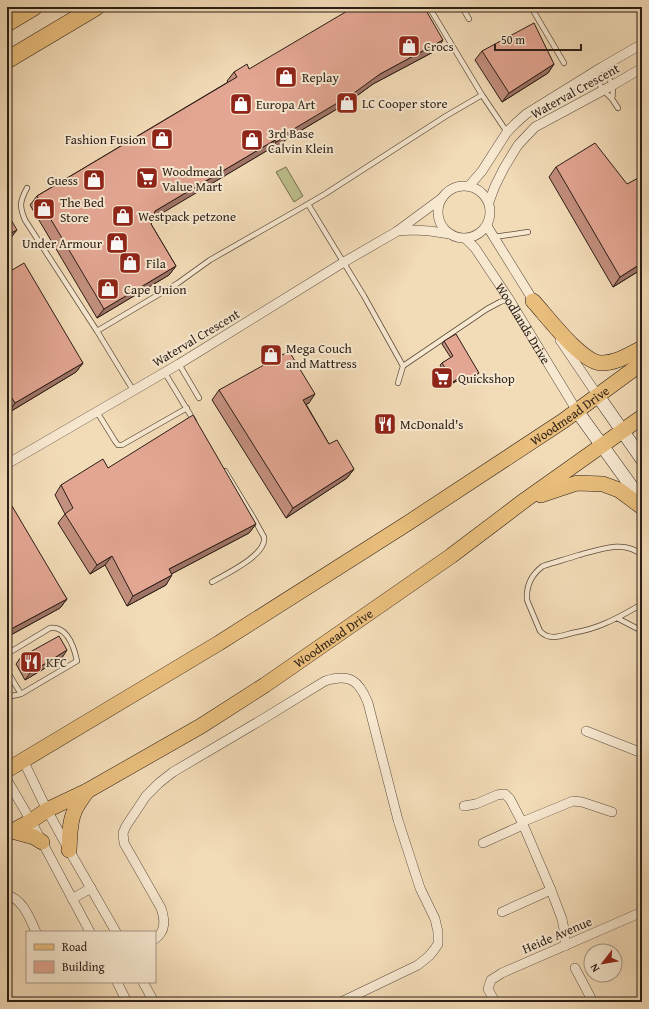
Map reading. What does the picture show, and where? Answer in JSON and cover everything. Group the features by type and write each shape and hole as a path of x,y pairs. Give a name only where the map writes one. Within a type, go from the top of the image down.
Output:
{"highway":[{"path":"7,23 34,7"},
{"path":"7,60 96,7"}],"main road":[{"path":"533,301 583,355 595,362 614,362 642,348"},
{"name":"Woodmead Drive","path":"7,770 226,639 408,524 563,421 642,363"},
{"path":"598,396 642,459"},
{"path":"577,411 642,501"},
{"name":"Woodmead Drive","path":"10,832 31,821 47,810 87,791 201,726 264,685 452,556 525,500 642,417"},
{"path":"525,500 577,482 595,483 603,484 619,490 642,507"},
{"path":"69,850 72,817 75,809 87,791"},
{"path":"10,832 34,836 42,842"}],"street":[{"name":"Waterval Crescent","path":"468,186 482,171 507,132 526,114 642,44"},
{"name":"Waterval Crescent","path":"489,202 494,186 518,145 535,127 642,68"},
{"path":"460,186 468,186 477,189 489,202 491,210 490,218 487,226 481,233 466,239 457,238 443,228 439,220 438,212 444,195 451,189 460,186"},
{"name":"Waterval Crescent","path":"7,464 165,373 344,262 396,232 442,198"},
{"name":"Woodlands Drive","path":"487,226 533,301 598,396"},
{"name":"Waterval Crescent","path":"396,232 414,230 450,234"},
{"name":"Woodlands Drive","path":"466,239 475,248 509,299 577,411"},
{"path":"156,938 163,929 165,922 164,915 124,843 123,838 123,833 126,826 146,796 173,772 325,681 336,678 345,678 356,682 364,691 398,820 420,888 435,919 438,932 438,944 434,950 418,965 341,1002"},
{"path":"586,731 642,753"},
{"path":"23,760 47,810 115,931"},
{"path":"7,780 31,821 89,931"},
{"path":"464,806 476,804 502,794 505,794 510,799 523,823 562,919 565,946"},
{"path":"483,843 523,823 573,801 582,802 612,812"},
{"path":"72,899 91,888"},
{"path":"502,912 551,890"},
{"path":"7,895 18,900 36,931"},
{"name":"Heide Avenue","path":"495,1002 488,989 491,980 502,973 642,912"},
{"path":"575,968 592,1002"},
{"path":"118,983 127,1002"},
{"path":"144,983 154,1002"}],"lane":[{"path":"429,7 482,95 507,132"},
{"path":"462,7 469,19"},
{"path":"534,12 564,63"},
{"path":"602,67 613,85 614,91 612,99"},
{"path":"593,73 603,90 618,108"},
{"path":"97,331 178,283 210,260 325,194 446,116 482,95"},
{"path":"27,188 21,200 25,220 134,391"},
{"path":"308,204 364,296 403,366"},
{"path":"494,237 528,232"},
{"path":"398,383 403,366 487,309 509,299"},
{"path":"179,364 199,398"},
{"path":"165,373 195,422"},
{"path":"97,412 115,441 122,445 187,408"},
{"path":"212,582 250,560 262,547 264,540 264,537 253,517 224,470"},
{"path":"642,555 635,550 614,546 543,566 532,577 527,595 527,600 540,631 550,637 557,637 591,629 617,618 642,604"},
{"path":"617,618 642,630"},
{"path":"7,654 50,628 54,628 62,630 72,643 77,661 21,694 7,697"},
{"path":"7,672 21,694"}],"green space":[{"path":"286,167 303,196 294,202 276,172"}],"building":[{"name":"Woodmead Value Mart","path":"354,7 424,7 443,40 380,74 354,93 287,133 288,135 276,142 275,140 155,211 151,224 176,266 104,309 37,196 237,77 234,72 247,64 249,69"},
{"path":"534,23 554,64 509,93 482,51"},
{"path":"595,143 627,184 642,176 642,263 620,277 556,167"},
{"path":"7,213 17,230 7,235"},
{"path":"24,263 83,363 15,403 7,390 7,273"},
{"path":"456,334 479,373 466,380 463,375 453,382 442,363 453,356 444,341"},
{"path":"289,351 315,394 303,400 329,444 337,440 354,469 293,508 219,390"},
{"path":"193,415 256,524 169,569 172,575 133,596 112,556 97,565 65,514 73,508 61,485 103,459 108,468"},
{"path":"12,506 67,599 11,629 7,622 7,510"},
{"path":"59,636 67,650 30,673 21,657"}],"place":[{"name":"Crocs","path":"409,46"},
{"name":"Replay","path":"286,77"},
{"name":"LC Cooper store","path":"347,103"},
{"name":"Europa Art","path":"241,104"},
{"name":"Fashion Fusion","path":"162,139"},
{"name":"3rd Base Calvin Klein","path":"252,140"},
{"name":"Woodmead Value Mart","path":"147,178"},
{"name":"Guess","path":"94,180"},
{"name":"The Bed Store","path":"44,209"},
{"name":"Westpack petzone","path":"123,216"},
{"name":"Under Armour","path":"117,243"},
{"name":"Fila","path":"130,263"},
{"name":"Cape Union","path":"108,289"},
{"name":"Mega Couch and Mattress","path":"271,355"},
{"name":"Quickshop","path":"442,378"},
{"name":"McDonald's","path":"385,424"},
{"name":"KFC","path":"31,662"}]}
